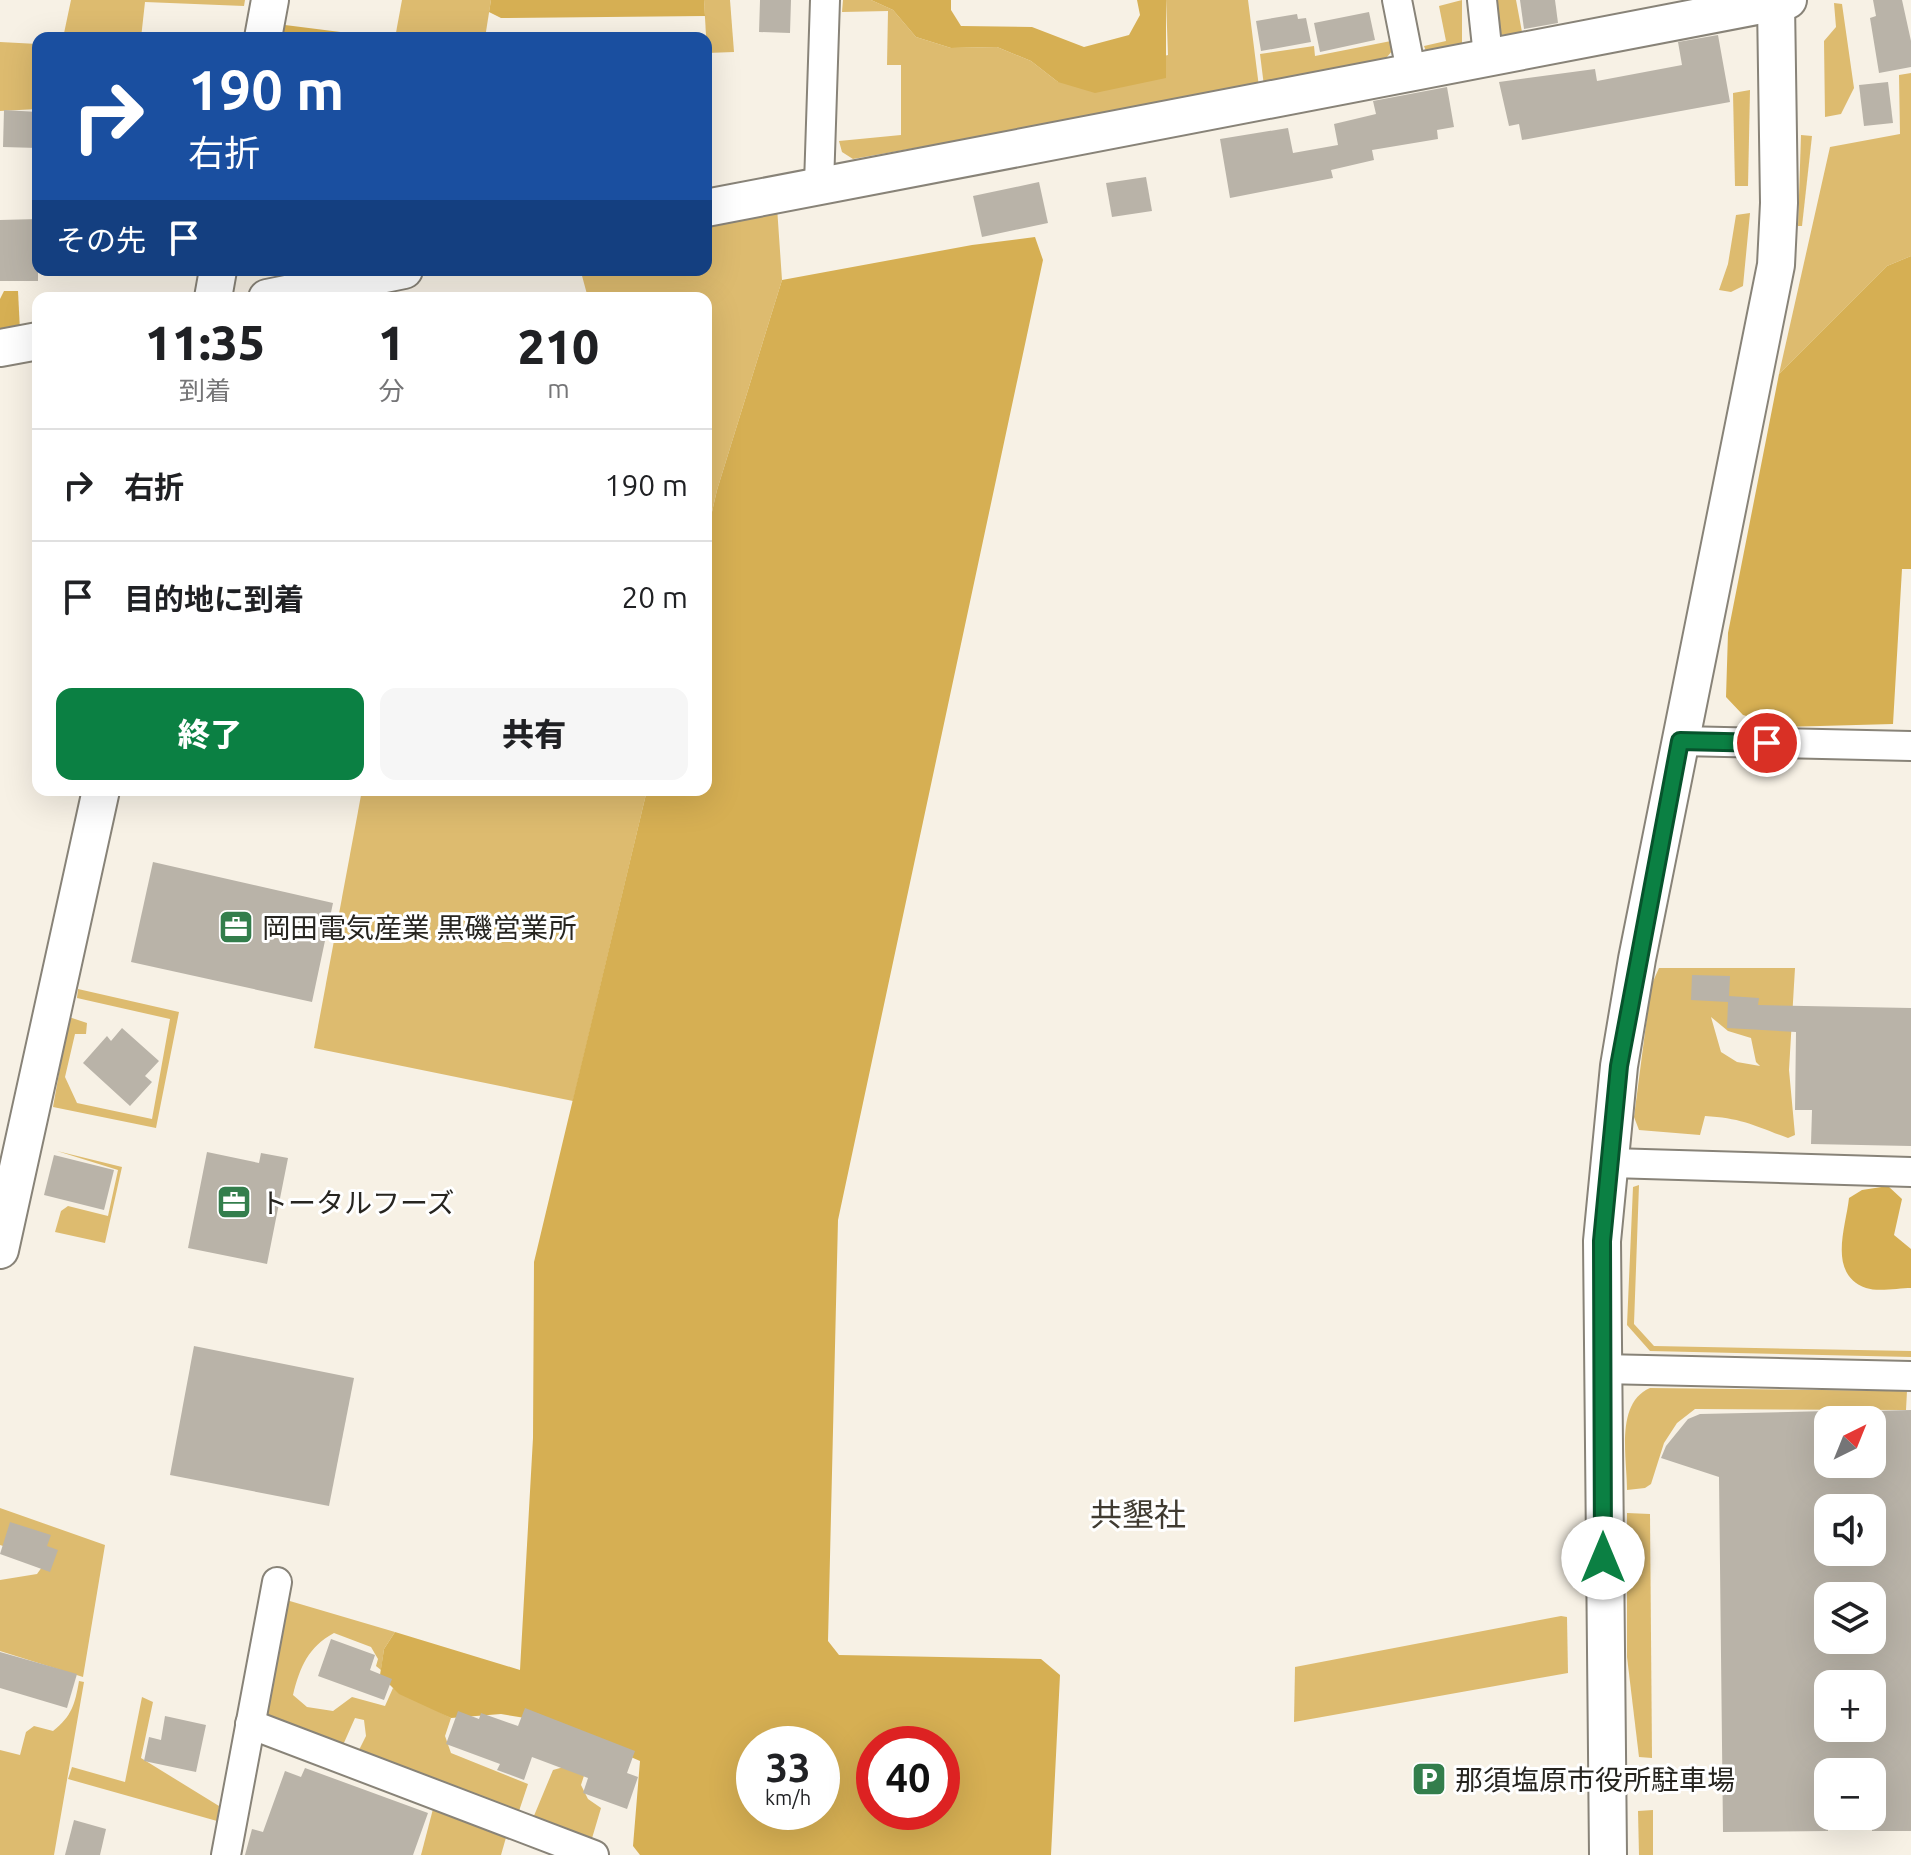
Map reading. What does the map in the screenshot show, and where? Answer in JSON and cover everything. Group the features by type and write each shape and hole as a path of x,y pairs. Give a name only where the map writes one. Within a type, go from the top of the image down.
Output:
{"street":[{"path":"264,32 270,0"},
{"path":"819,185 825,0"},
{"path":"1397,0 1411,71"},
{"path":"1482,0 1488,56"},
{"path":"712,207 1780,1 1776,265 1680,741 1619,1066 1602,1241 1608,1855"},
{"path":"296,292 375,276"},
{"path":"0,348 32,342"},
{"path":"1680,741 1911,746"},
{"path":"0,1250 100,796"},
{"path":"1611,1163 1911,1172"},
{"path":"1602,1369 1911,1376"},
{"path":"226,1855 277,1582"},
{"path":"250,1724 594,1855"}],"shaded area":[{"path":"71,0 245,0 244,6 145,2 142,32 64,32"},
{"path":"402,0 491,0 486,32 396,32"},
{"path":"491,0 704,0 705,16 501,18 489,12"},
{"path":"704,0 730,0 734,52 712,53 712,32 706,32"},
{"path":"843,0 871,0 893,10 916,37 951,48 997,47 1031,61 1058,82 1168,55 1166,0 1248,0 1259,87 853,159 842,152 839,141 901,135 901,65 887,65 888,11 842,12"},
{"path":"871,0 951,0 951,10 961,26 1032,27 1084,47 1129,35 1140,15 1137,0 1166,0 1166,78 1095,93 1058,82 1031,61 997,47 951,48 916,37 893,10"},
{"path":"1462,0 1462,46 1427,54 1424,46 1446,41 1439,6"},
{"path":"1493,0 1516,0 1522,32 1495,36"},
{"path":"1834,3 1842,4 1854,88 1841,114 1825,117 1824,41 1836,27"},
{"path":"285,25 340,32 283,32"},
{"path":"1391,41 1392,51 1382,63 1264,86 1260,54 1314,46 1315,56"},
{"path":"0,42 32,44 32,109 0,111"},
{"path":"1911,73 1911,256 1887,266 1779,374 1830,147 1900,134 1899,75"},
{"path":"1750,90 1748,186 1735,186 1733,93"},
{"path":"1801,135 1812,136 1802,226 1798,226"},
{"path":"777,207 782,280 712,512 712,292 586,292 582,276 712,276 712,221"},
{"path":"1750,213 1743,286 1731,292 1719,290 1728,264 1736,215"},
{"path":"1035,237 1043,260 838,1220 828,1641 839,1655 1041,1659 1060,1675 1051,1855 640,1855 633,1846 640,1761 550,1722 501,1714 451,1718 399,1694 380,1675 384,1649 395,1632 520,1670 533,1438 534,1262 646,796 712,796 712,512 782,280 972,245"},
{"path":"1911,256 1911,569 1902,569 1893,724 1783,727 1743,715 1726,697 1728,633 1779,374 1887,266"},
{"path":"4,291 18,291 20,331 0,333 0,299"},
{"path":"361,796 646,796 573,1101 314,1048"},
{"path":"1659,968 1795,968 1789,1070 1795,1135 1788,1138 1739,1121 1705,1116 1700,1135 1639,1130 1634,1117 1651,986","holes":["1711,1017 1728,1031 1751,1038 1756,1062 1760,1066 1737,1062 1721,1052"]},
{"path":"78,989 179,1012 156,1128 53,1107 69,1017 87,1023 86,1034 75,1034 65,1077 77,1103 152,1119 170,1019 77,998"},
{"path":"57,1151 122,1167 105,1243 55,1232 61,1211 68,1206 108,1216 118,1170"},
{"path":"1639,1185 1634,1324 1654,1346 1911,1351 1911,1357 1650,1351 1627,1325 1633,1187"},
{"path":"1888,1186 1902,1199 1894,1235 1911,1249 1911,1288 1866,1288 1846,1272 1843,1261 1849,1198 1862,1190"},
{"path":"1650,1388 1907,1391 1906,1410 1886,1410 1886,1406 1814,1406 1814,1410 1695,1409 1677,1423 1664,1443 1651,1484 1645,1488 1627,1490 1625,1433 1627,1418 1639,1395"},
{"path":"0,1508 105,1545 83,1677 0,1651 0,1580 37,1574 47,1560 0,1545"},
{"path":"1627,1513 1650,1514 1652,1758 1639,1757 1627,1657"},
{"path":"283,1599 395,1632 384,1649 381,1670 376,1666 378,1659 371,1647 334,1633 311,1651 293,1695 307,1707 333,1711 352,1697 385,1706 393,1688 451,1718 445,1736 451,1753 528,1784 517,1817 356,1756 366,1736 364,1720 355,1718 343,1745 260,1713"},
{"path":"1567,1617 1568,1673 1294,1722 1295,1667"},
{"path":"79,1681 84,1682 54,1855 0,1855 0,1750 20,1755 26,1732 34,1726 53,1731 72,1709"},
{"path":"142,1697 153,1702 141,1758 219,1806 217,1821 68,1779 72,1767 125,1782"},
{"path":"589,1760 581,1785 588,1799 601,1808 590,1845 531,1823 553,1770"},
{"path":"433,1809 507,1834 501,1855 421,1855"},
{"path":"1653,1810 1653,1855 1639,1855 1638,1811"}],"building":[{"path":"760,0 791,0 790,33 759,32"},
{"path":"1520,0 1555,0 1558,23 1524,29"},
{"path":"1873,0 1902,0 1911,41 1911,67 1879,73 1870,18 1876,16"},
{"path":"1369,12 1375,40 1320,52 1314,23"},
{"path":"1297,14 1298,19 1306,18 1311,42 1261,51 1256,21"},
{"path":"1718,35 1730,102 1522,140 1519,124 1509,126 1499,82 1595,69 1597,81 1682,65 1678,42"},
{"path":"1888,82 1893,123 1864,126 1859,85"},
{"path":"1447,87 1454,127 1437,130 1438,139 1372,150 1374,160 1331,170 1333,178 1230,198 1220,139 1288,128 1293,153 1338,145 1334,124 1376,114 1373,101"},
{"path":"4,110 32,112 32,148 3,147"},
{"path":"1146,177 1152,211 1112,217 1106,183"},
{"path":"1039,182 1048,223 982,237 973,196"},
{"path":"32,219 32,276 38,276 38,281 0,281 0,220"},
{"path":"153,862 333,903 312,1002 131,962"},
{"path":"1692,975 1730,976 1729,996 1759,998 1758,1005 1911,1008 1911,1146 1811,1144 1812,1110 1795,1110 1796,1032 1727,1028 1728,1002 1691,1000"},
{"path":"122,1028 159,1061 145,1076 152,1082 130,1106 83,1063 107,1036 111,1041"},
{"path":"207,1152 259,1163 261,1153 288,1158 267,1264 188,1248"},
{"path":"54,1155 114,1170 104,1210 44,1195"},
{"path":"194,1346 354,1378 329,1506 170,1475"},
{"path":"1911,1410 1911,1831 1872,1831 1886,1830 1886,1758 1814,1758 1814,1830 1828,1831 1723,1832 1719,1477 1661,1458 1666,1446 1688,1419 1700,1414 1814,1411 1814,1478 1886,1478 1886,1411"},
{"path":"10,1522 51,1535 47,1546 58,1550 50,1572 0,1554"},
{"path":"331,1639 375,1655 370,1670 392,1679 384,1700 318,1676"},
{"path":"0,1652 77,1674 67,1708 0,1688"},
{"path":"525,1708 635,1751 627,1773 638,1777 627,1809 583,1793 588,1778 532,1757 524,1780 497,1770 500,1764 446,1744 458,1711 479,1719 481,1713 518,1726"},
{"path":"165,1716 206,1725 196,1772 144,1761 149,1737 161,1740"},
{"path":"305,1768 428,1813 413,1855 245,1855 252,1829 263,1832 285,1771 301,1777"},
{"path":"74,1820 106,1829 100,1855 65,1855"}],"place":[{"name":"岡田電気産業 黒磯営業所","path":"236,927"},
{"name":"トータルフーズ","path":"234,1202"},
{"name":"那須塩原市役所駐車場","path":"1429,1779"}],"district":[{"name":"共墾社","path":"1138,1514"}],"route":[{"path":"1603,1558 1602,1241 1619,1066 1680,741 1767,743"}]}
